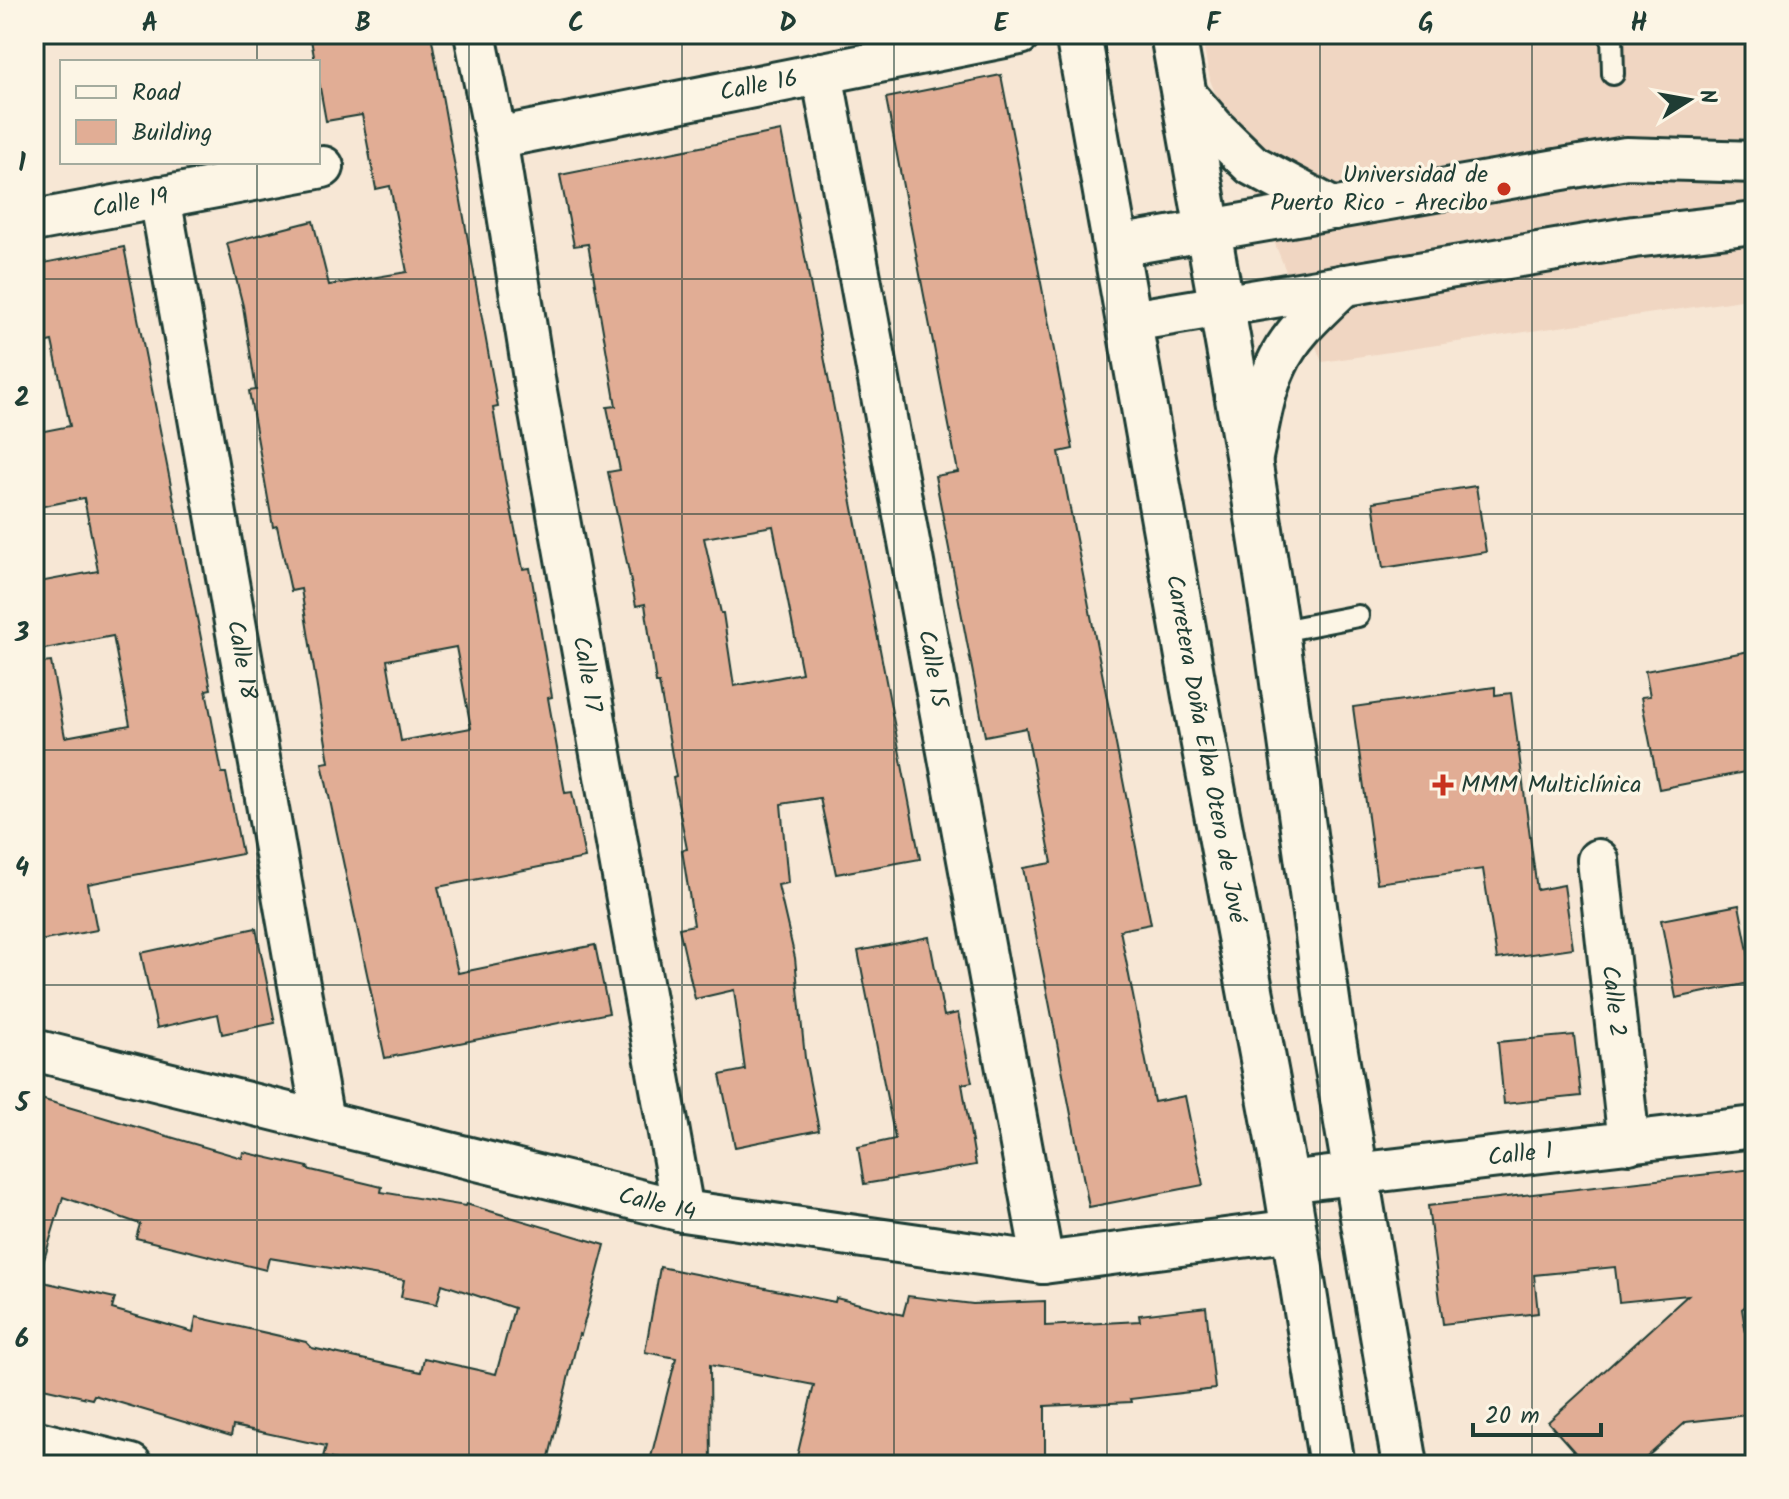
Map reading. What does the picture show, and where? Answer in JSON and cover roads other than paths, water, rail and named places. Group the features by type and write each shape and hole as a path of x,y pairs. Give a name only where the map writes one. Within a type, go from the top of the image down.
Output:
{"street":[{"path":"475,34 496,138"},
{"name":"Calle 16","path":"496,138 1020,34"},
{"name":"Carretera Doña Elba Otero de Jové","path":"1078,34 1195,696 1286,1182 1332,1465"},
{"path":"1173,34 1250,466 1330,1022 1405,1465"},
{"name":"Calle 15","path":"822,73 1043,1263"},
{"path":"1185,94 1252,165 1334,209"},
{"name":"Calle 17","path":"496,138 536,391 683,1211"},
{"path":"1117,246 1626,158 1755,162"},
{"name":"Calle 19","path":"34,221 323,167"},
{"name":"Calle 18","path":"160,197 323,1121"},
{"path":"1131,321 1634,237 1755,223"},
{"path":"1250,466 1265,393 1277,362 1309,319 1344,285"},
{"name":"Calle 2","path":"1598,860 1629,1143"},
{"name":"Calle 14","path":"34,1050 683,1211 1043,1263 1294,1230"},
{"name":"Calle 1","path":"1286,1182 1755,1127"},
{"path":"34,1441 131,1465"}],"lane":[{"path":"1612,34 1613,74"},
{"path":"1276,632 1358,616"}],"place":[{"name":"Universidad de Puerto Rico - Arecibo","path":"1504,189"},
{"name":"MMM Multiclínica","path":"1443,785"}]}
